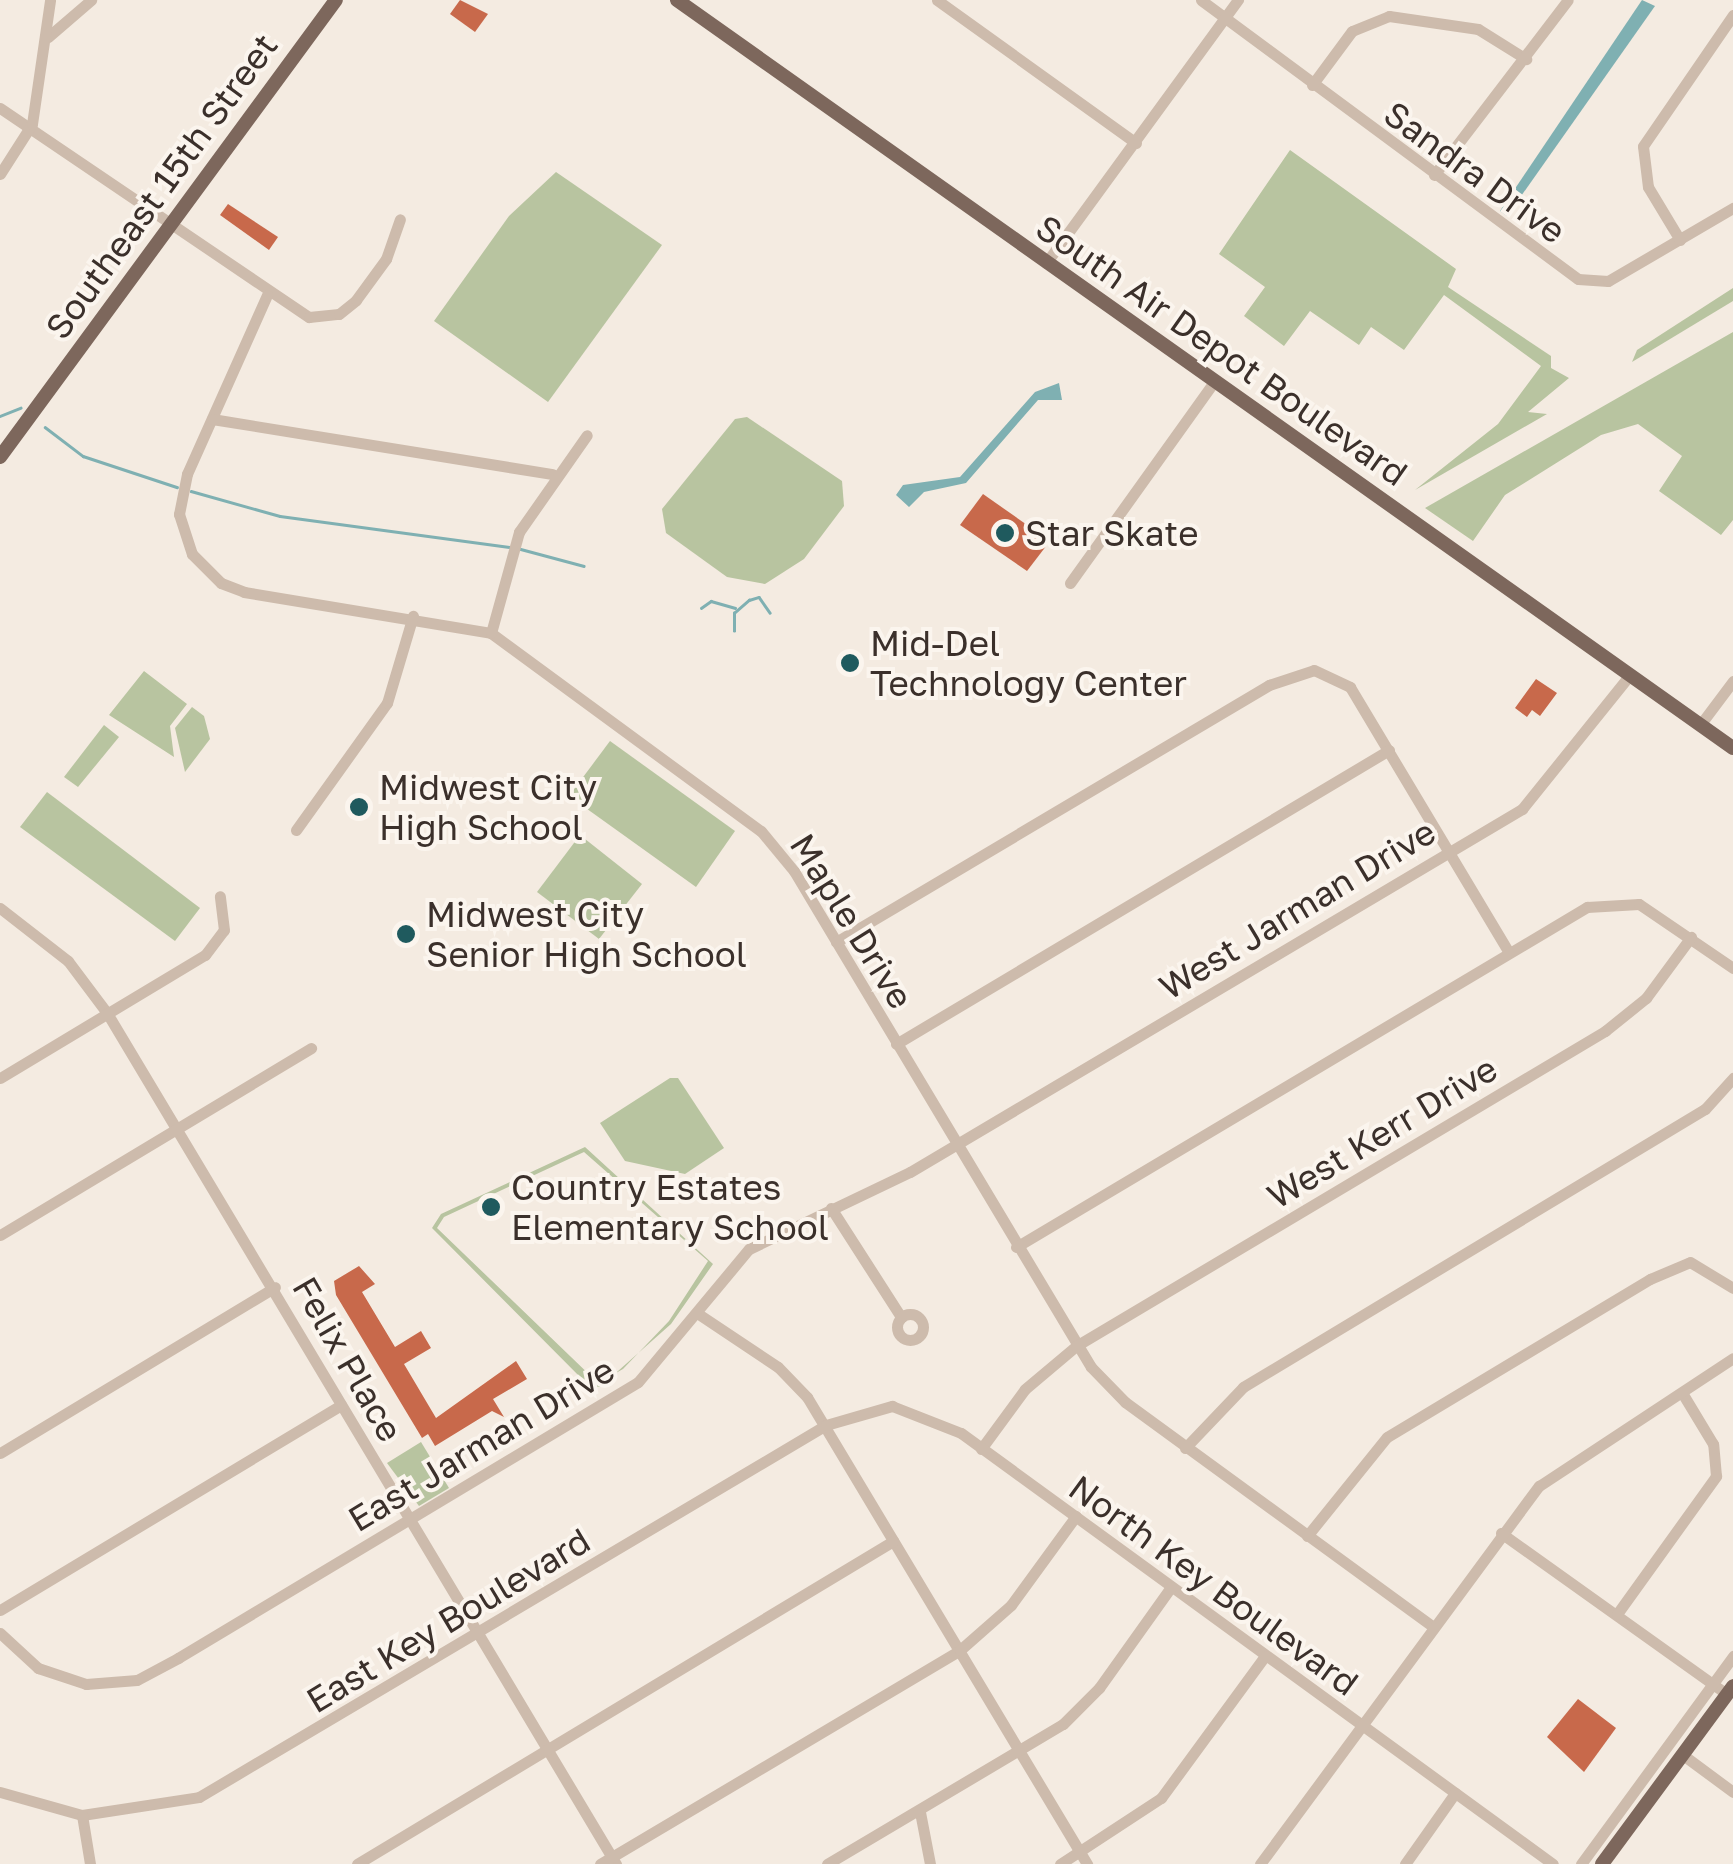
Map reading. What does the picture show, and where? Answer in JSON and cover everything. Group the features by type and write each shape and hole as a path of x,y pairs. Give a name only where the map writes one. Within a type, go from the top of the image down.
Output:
{"main road":[{"name":"Southeast 15th Street","path":"0,457 336,0"},
{"name":"South Air Depot Boulevard","path":"677,0 1733,748"},
{"path":"1602,1864 1730,1690"}],"street":[{"path":"0,174 32,124 48,37 50,0"},
{"path":"48,37 91,0"},
{"path":"938,0 1136,143"},
{"name":"Sandra Drive","path":"1202,0 1562,270 1596,284 1733,208"},
{"path":"1046,263 1238,0"},
{"path":"1434,175 1568,0"},
{"path":"1680,240 1648,188 1643,146 1733,14"},
{"path":"1312,85 1352,31 1389,16 1478,29 1526,59"},
{"path":"0,108 32,124 267,295 309,317 339,314 386,259 400,219"},
{"name":"Maple Drive","path":"267,295 212,419 179,514 192,554 207,571 244,592 413,616 491,633 761,831 836,942 1076,1346 1109,1388 1434,1627"},
{"path":"1070,584 1214,382"},
{"path":"212,419 553,474"},
{"path":"491,633 508,556 517,536 553,474 587,435"},
{"path":"296,830 387,703 413,616"},
{"path":"836,942 1269,685 1314,670 1350,687 1508,950"},
{"name":"West Jarman Drive","path":"955,1146 1542,792 1629,676"},
{"path":"1700,725 1733,680"},
{"path":"896,1044 1389,750"},
{"path":"0,1078 215,945 226,922 220,896"},
{"path":"1016,1247 1508,950 1586,907 1640,904 1733,968"},
{"name":"Felix Place","path":"2,913 68,961 107,1012 275,1288 609,1862"},
{"name":"West Kerr Drive","path":"980,1449 1025,1389 1076,1346 1614,1026 1646,998 1691,937"},
{"path":"0,1235 311,1048"},
{"path":"1186,1448 1243,1387 1693,1116 1733,1078"},
{"name":"East Jarman Drive","path":"0,1633 60,1680 136,1680 638,1382 750,1249 955,1146"},
{"path":"831,1208 901,1317"},
{"path":"1308,1536 1387,1437 1650,1279 1690,1262 1733,1288"},
{"path":"0,1453 275,1288"},
{"path":"697,1313 778,1367 826,1425 1083,1858"},
{"path":"1260,1864 1501,1533 1555,1473 1684,1396 1733,1358"},
{"path":"1617,1614 1716,1476 1713,1444 1684,1396"},
{"path":"0,1610 341,1405"},
{"name":"North Key Boulevard","path":"826,1425 892,1406 936,1418 1553,1864"},
{"name":"East Key Boulevard","path":"82,1814 199,1797 826,1425"},
{"path":"609,1862 960,1650 1011,1605 1076,1516"},
{"path":"1501,1533 1713,1684 1730,1690"},
{"path":"357,1864 893,1541"},
{"path":"828,1864 1018,1753 1099,1688 1171,1587"},
{"path":"1060,1864 1083,1858 1161,1798 1265,1656"},
{"path":"1580,1864 1733,1656"},
{"path":"1683,1755 1733,1792"},
{"path":"0,1792 82,1814 90,1864"},
{"path":"1405,1864 1455,1793"},
{"path":"920,1812 930,1864"}],"green space":[{"path":"1290,150 1456,269 1448,287 1551,356 1551,368 1569,378 1528,412 1547,414 1415,490 1498,424 1541,366 1444,295 1404,350 1371,327 1359,345 1310,311 1284,346 1244,316 1265,287 1219,254"},
{"path":"556,172 662,245 548,402 434,321 509,216"},
{"path":"1733,288 1733,301 1632,362 1637,350"},
{"path":"1733,332 1733,520 1721,535 1659,491 1682,456 1638,424 1601,435 1505,495 1473,541 1425,508"},
{"path":"747,417 842,481 844,506 804,559 765,584 727,577 666,533 662,509 735,419"},
{"path":"144,671 187,704 170,726 174,757 109,715"},
{"path":"192,707 204,716 210,739 185,772 175,728"},
{"path":"104,725 119,737 78,787 64,777"},
{"path":"610,741 735,831 696,887 569,796"},
{"path":"47,792 200,908 175,941 20,827"},
{"path":"580,835 642,884 599,939 537,892"},
{"path":"670,1078 678,1078 724,1148 685,1174 625,1161 600,1123"},
{"path":"585,1147 713,1264 671,1324 638,1353 669,1321 708,1261 584,1152 444,1217 437,1228 598,1383 616,1373 600,1387 589,1386 432,1228 441,1214"},
{"path":"421,1442 449,1488 419,1506 387,1463"}],"water":[{"path":"1642,0 1655,6 1507,216 1500,211"},
{"path":"1059,383 1062,400 1038,400 966,483 924,492 909,507 896,495 903,485 960,477 1035,392"}],"building":[{"path":"460,0 488,14 475,32 450,14"},
{"path":"228,204 278,237 269,250 220,215"},
{"name":"Star Skate","path":"983,494 1050,541 1027,571 960,525"},
{"path":"1536,679 1557,693 1540,716 1532,710 1527,717 1515,708"},
{"path":"359,1266 375,1284 362,1292 395,1347 421,1331 431,1348 404,1364 436,1418 516,1361 527,1379 493,1399 504,1417 492,1411 435,1446 428,1434 422,1438 336,1295 334,1281"},
{"path":"1578,1699 1616,1728 1584,1772 1547,1737"}],"waterway":[{"path":"0,416 20,408"},
{"path":"45,427 83,456 177,487"},
{"path":"191,491 280,516 509,547"},
{"path":"517,548 584,566"},
{"path":"734,631 734,613 749,600 759,597 770,613"},
{"path":"701,608 711,601 735,608"}],"place":[{"name":"Star Skate","path":"1005,533"},
{"name":"Mid-Del Technology Center","path":"850,663"},
{"name":"Midwest City High School","path":"359,807"},
{"name":"Midwest City Senior High School","path":"406,934"},
{"name":"Country Estates Elementary School","path":"491,1207"}]}
